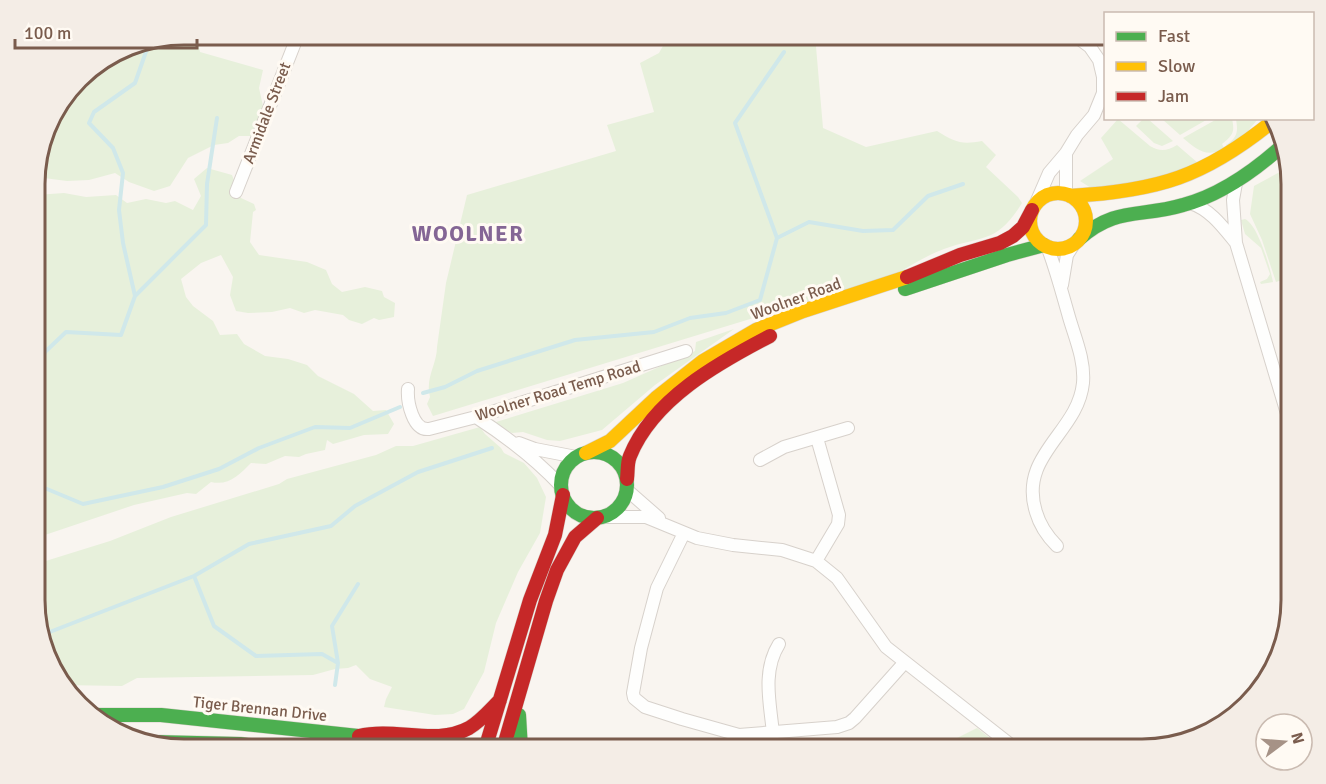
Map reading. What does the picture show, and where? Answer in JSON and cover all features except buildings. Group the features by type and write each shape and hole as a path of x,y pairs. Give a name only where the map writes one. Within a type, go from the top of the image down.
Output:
{"main road":[{"path":"1240,148 1238,142 1261,120"},
{"path":"1161,185 1204,169 1240,148 1268,125"},
{"path":"1219,191 1204,183 1161,185 1109,194 1050,194 1034,207 1030,219 1032,232 1045,246 1060,249 1108,219 1170,209 1219,191 1236,183 1277,151"},
{"path":"1068,195 1078,202 1084,213 1085,227 1076,241"},
{"name":"Woolner Road","path":"581,455 610,441 656,398 703,361 747,335 781,319 885,286 960,255 1000,243 1023,227 1034,207"},
{"name":"Woolner Road","path":"627,485 630,454 650,423 680,395 732,356 806,321 1045,246"},
{"path":"489,739 530,600 562,512 562,477 567,466 581,455 601,452 611,456 621,465 627,485 621,505 611,514 600,518 574,537 560,563 546,601 506,739"},
{"path":"562,490 568,505 575,512 585,517 600,518"},
{"path":"519,696 521,739"},
{"path":"358,736 383,731 424,737 456,734 476,723 501,700"},
{"name":"Tiger Brennan Drive","path":"106,715 161,715 372,739"}],"street":[{"name":"Armidale Street","path":"236,192 294,45"},
{"path":"1034,207 1049,173 1098,110 1104,88 1103,71 1099,60 1088,45"},
{"path":"1066,153 1068,195"},
{"path":"1236,183 1233,197 1236,243 1281,394"},
{"path":"1219,191 1234,212"},
{"path":"1190,203 1211,215 1236,243"},
{"path":"1062,295 1067,255 1076,241"},
{"path":"1045,246 1079,350 1083,383 1077,406 1037,467 1032,492 1033,504 1043,530 1057,546"},
{"name":"Woolner Road Temp Road","path":"408,389 407,398 418,426 429,429 476,417 686,351"},
{"path":"476,417 536,460 562,490"},
{"path":"760,460 784,447 848,428"},
{"path":"505,436 535,449 581,455"},
{"path":"816,561 838,524 839,515 817,438"},
{"path":"627,485 656,516 672,527"},
{"path":"600,518 640,516 714,542 782,550 816,561 837,578 884,645 1003,739"},
{"path":"684,533 663,574 650,612 634,684 634,698 645,707 740,735 837,727 849,723 905,662"},
{"path":"773,733 769,670 773,653 779,644"}],"green space":[{"path":"198,45 200,52 263,70 259,88 263,106 254,136 239,136 228,143 214,145 188,158 170,186 154,191 129,182 115,173 89,180 67,181 45,178 52,139 64,114 79,92 92,79 122,59 139,52 166,46"},
{"path":"663,45 816,45 823,128 866,147 937,131 958,142 982,141 996,155 986,167 1022,203 1005,226 997,232 938,251 894,275 433,416 427,404 430,397 430,377 436,353 446,283 467,195 616,151 607,125 654,112 640,63 659,53"},
{"path":"1119,120 1150,146 1164,150 1177,145 1198,163 1160,180 1091,188 1080,181 1113,159 1101,138"},
{"path":"1142,120 1149,120 1173,141 1162,146 1154,143 1136,126"},
{"path":"1163,120 1206,120 1180,135"},
{"path":"1215,120 1232,120 1231,136 1222,144 1224,148 1218,151 1207,153 1197,149 1183,138"},
{"path":"1236,120 1257,120 1247,132 1227,147 1226,145 1236,134"},
{"path":"207,168 232,175 241,198 254,204 256,210 253,212 250,242 259,255 307,262 326,270 332,284 342,292 365,287 382,291 384,297 395,303 394,317 379,320 374,318 362,324 349,320 343,315 315,310 304,313 290,308 272,312 236,311 230,295 233,277 221,255 201,263 181,279 186,297 193,306 213,321 220,335 237,334 244,344 265,356 288,359 307,365 318,376 354,394 373,411 386,410 394,424 388,434 364,435 333,444 327,440 325,450 299,457 285,456 266,464 251,463 233,479 217,483 211,482 196,494 187,493 134,505 45,535 45,194 64,193 86,197 116,195 127,203 146,199 166,203 175,201 193,210 201,196 194,179"},
{"path":"1280,172 1281,280 1276,282 1262,240 1250,214 1254,186"},
{"path":"1245,219 1259,238 1273,282 1261,284 1260,282 1267,279 1270,274 1261,248 1245,234 1241,220"},
{"path":"734,329 655,385 602,430 560,441 547,440 523,432 512,433 497,425 496,422 623,383 695,351 696,342"},
{"path":"480,427 504,453 524,463 537,478 546,497 540,533 518,572 496,623 484,672 464,709 453,714 435,715 384,707 392,687 370,679 356,665 313,675 137,678 122,686 74,685 68,677 52,645 46,618 45,561 110,541 171,517 279,484 287,479 376,455 396,446 413,446"},
{"path":"977,728 991,739 955,739"}],"waterway":[{"path":"135,296 123,243 119,210 123,173 113,148 89,123 94,112 135,83 146,50"},
{"path":"777,238 735,123 784,52"},
{"path":"45,352 66,332 121,335 135,296 206,225 207,184 217,118"},
{"path":"423,393 445,387 477,371 575,340 654,332 690,318 726,313 760,300 777,238 809,222 863,231 893,230 928,196 963,184"},
{"path":"45,489 83,504 163,487 219,469 259,448 315,427 350,428 400,407"},
{"path":"49,632 194,576 249,544 331,526 355,506 418,472 492,448"},
{"path":"194,576 214,626 256,656 322,654 338,663"},
{"path":"335,685 338,663 332,626 358,584"}],"traffic: fast":[{"path":"1079,239 1092,229 1117,217 1168,209 1197,201 1223,189 1260,165 1277,151"},
{"path":"905,289 1044,245"},
{"path":"600,452 618,461 625,472 627,485 625,498 618,509 607,516 588,518 570,509 563,498 561,479 570,461 581,454 600,452"},
{"path":"106,715 161,715 372,739"},
{"path":"519,715 520,739"}],"traffic: slow":[{"path":"1070,196 1129,190 1179,178 1225,156 1268,125"},
{"path":"1058,193 1069,195 1078,201 1084,210 1086,221 1084,232 1078,241 1069,247 1058,249 1047,247 1038,241 1032,232 1030,221 1032,210 1038,201 1047,195 1058,193"},
{"path":"586,453 610,441 656,398 703,361 756,330 803,311 907,277"}],"traffic: jam":[{"path":"907,277 960,255 1000,243 1023,227 1032,210"},
{"path":"627,479 629,459 640,436 654,417 671,400 709,371 770,336"},
{"path":"488,739 530,600 555,535 563,495"},
{"path":"506,739 557,570 575,537 597,518"},
{"path":"359,736 387,733 443,736 456,733 478,722 500,700"}],"district":[{"name":"WOOLNER","path":"468,233"}]}
